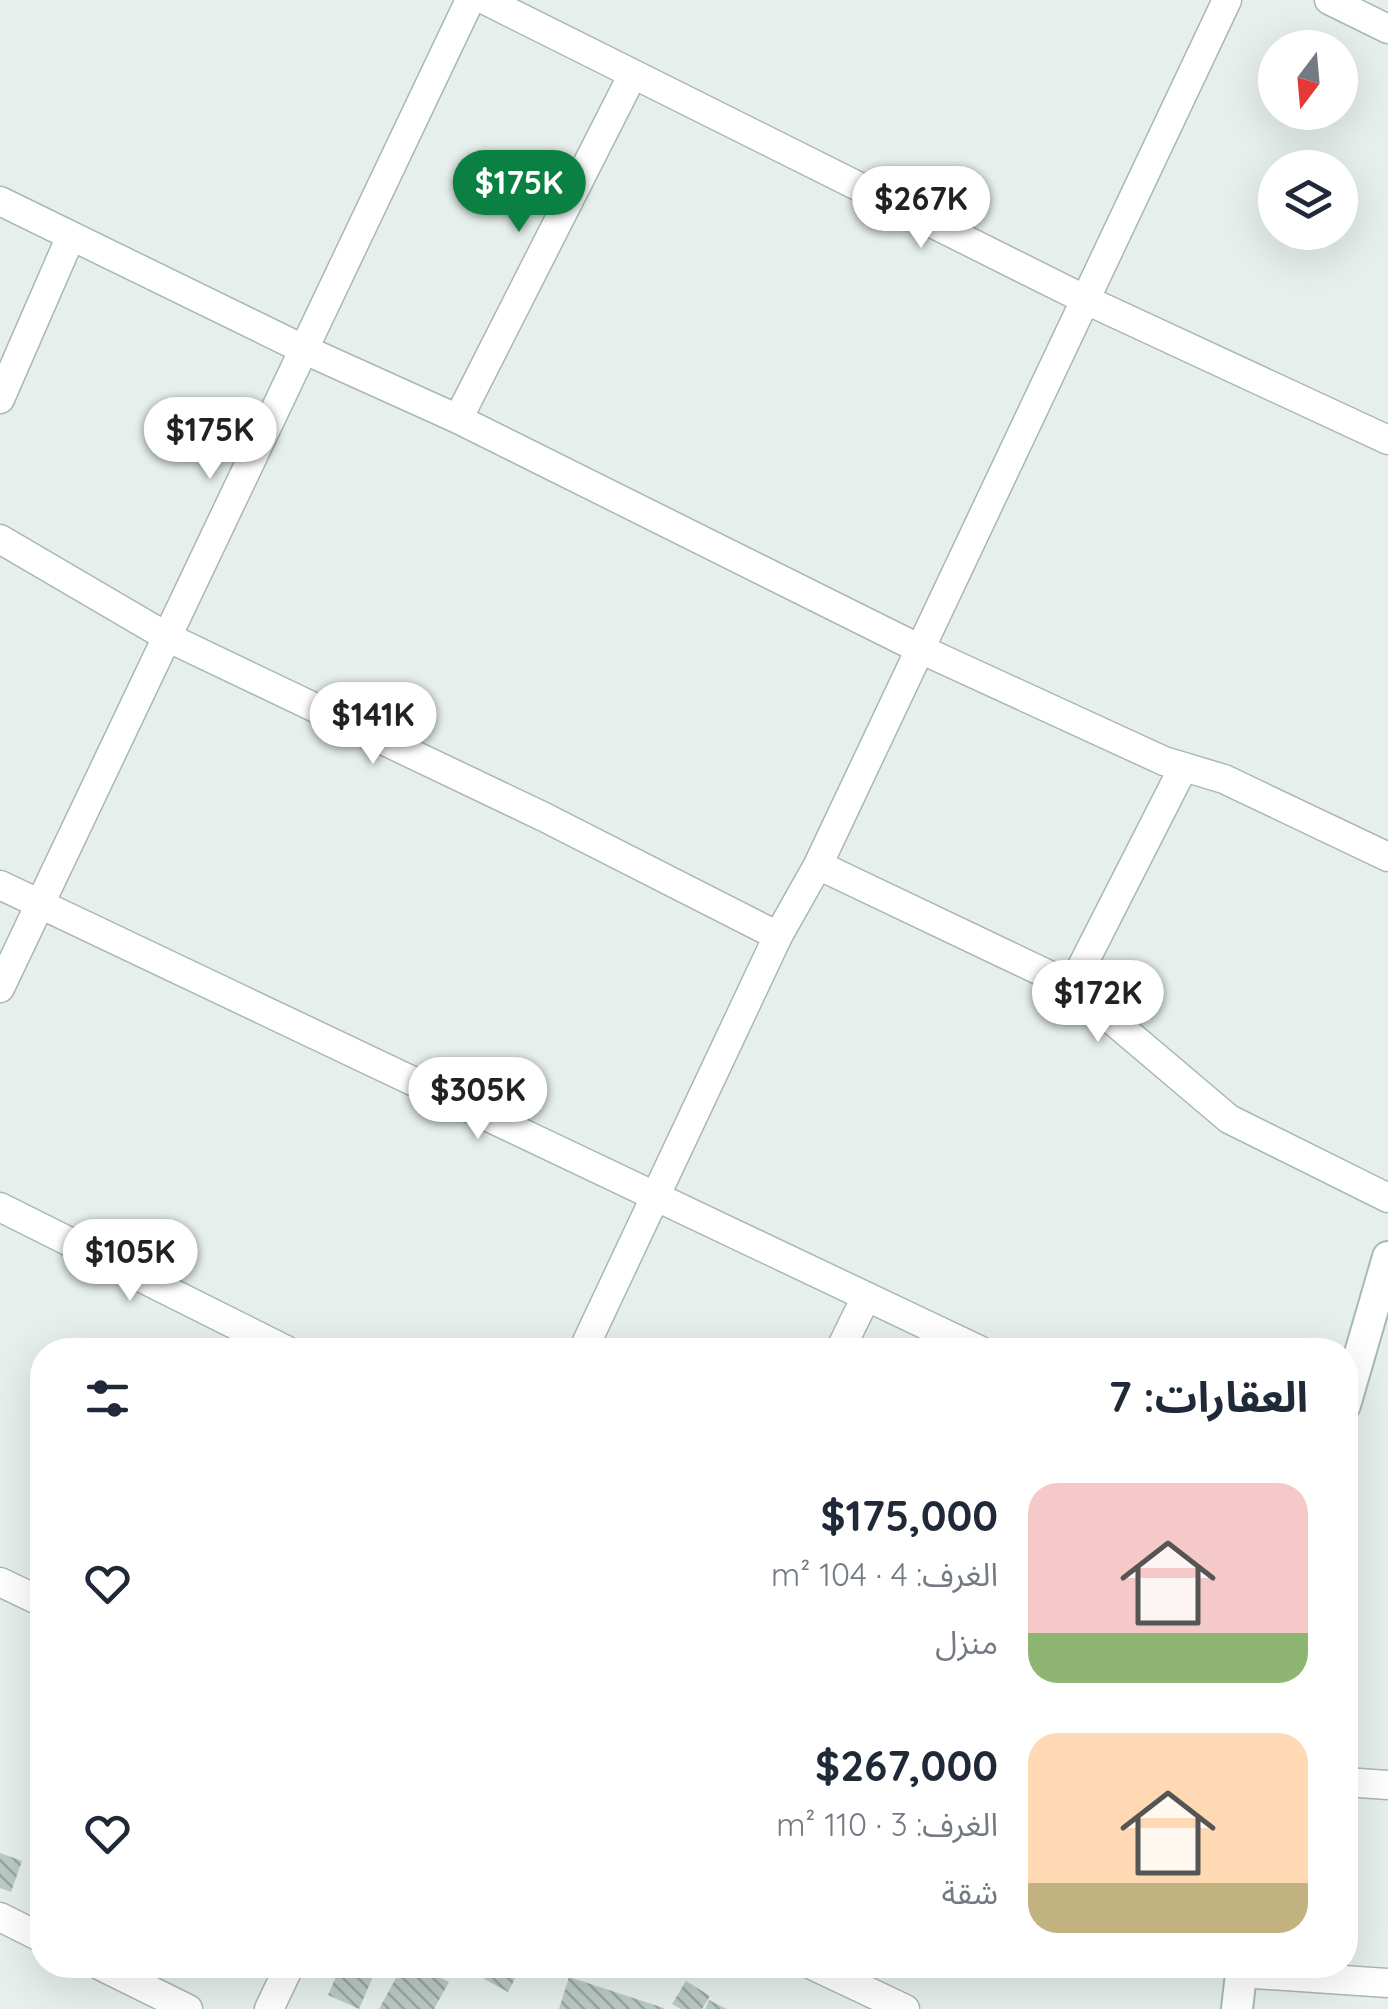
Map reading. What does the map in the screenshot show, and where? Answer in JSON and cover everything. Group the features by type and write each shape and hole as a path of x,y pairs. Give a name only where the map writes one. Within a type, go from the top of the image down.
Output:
{"street":[{"path":"0,988 470,0"},
{"path":"485,0 1084,299 1388,440"},
{"path":"589,1338 778,936 818,865 1227,0"},
{"path":"1329,0 1388,29"},
{"path":"458,419 632,76"},
{"path":"0,201 303,349 458,419 918,648 1182,768 1224,779 1388,857"},
{"path":"0,399 71,236"},
{"path":"0,538 169,638 544,817 778,936"},
{"path":"1072,986 1182,768"},
{"path":"818,865 1072,986 1229,1119 1388,1198"},
{"path":"0,885 953,1338"},
{"path":"0,1207 262,1338"},
{"path":"1358,1360 1388,1257"},
{"path":"846,1338 866,1297"},
{"path":"0,1582 30,1596"},
{"path":"1358,1783 1388,1785"},
{"path":"0,1917 30,1932"},
{"path":"126,1978 188,2009"},
{"path":"268,2009 284,1978"},
{"path":"839,1978 905,2009"},
{"path":"1237,2009 1240,1978"},
{"path":"1336,1978 1388,1983"}],"building":[{"path":"0,1853 22,1861 11,1892 0,1888"},
{"path":"335,1978 372,1978 359,2009 328,1995"},
{"path":"396,1978 441,1978 449,1982 434,2009 379,2009"},
{"path":"485,1978 515,1978 508,1992"},
{"path":"569,1978 664,2008 664,2009 559,2009"},
{"path":"686,1981 710,1996 702,2009 681,2009 672,2004"},
{"path":"709,2000 727,2009 705,2009"}]}
